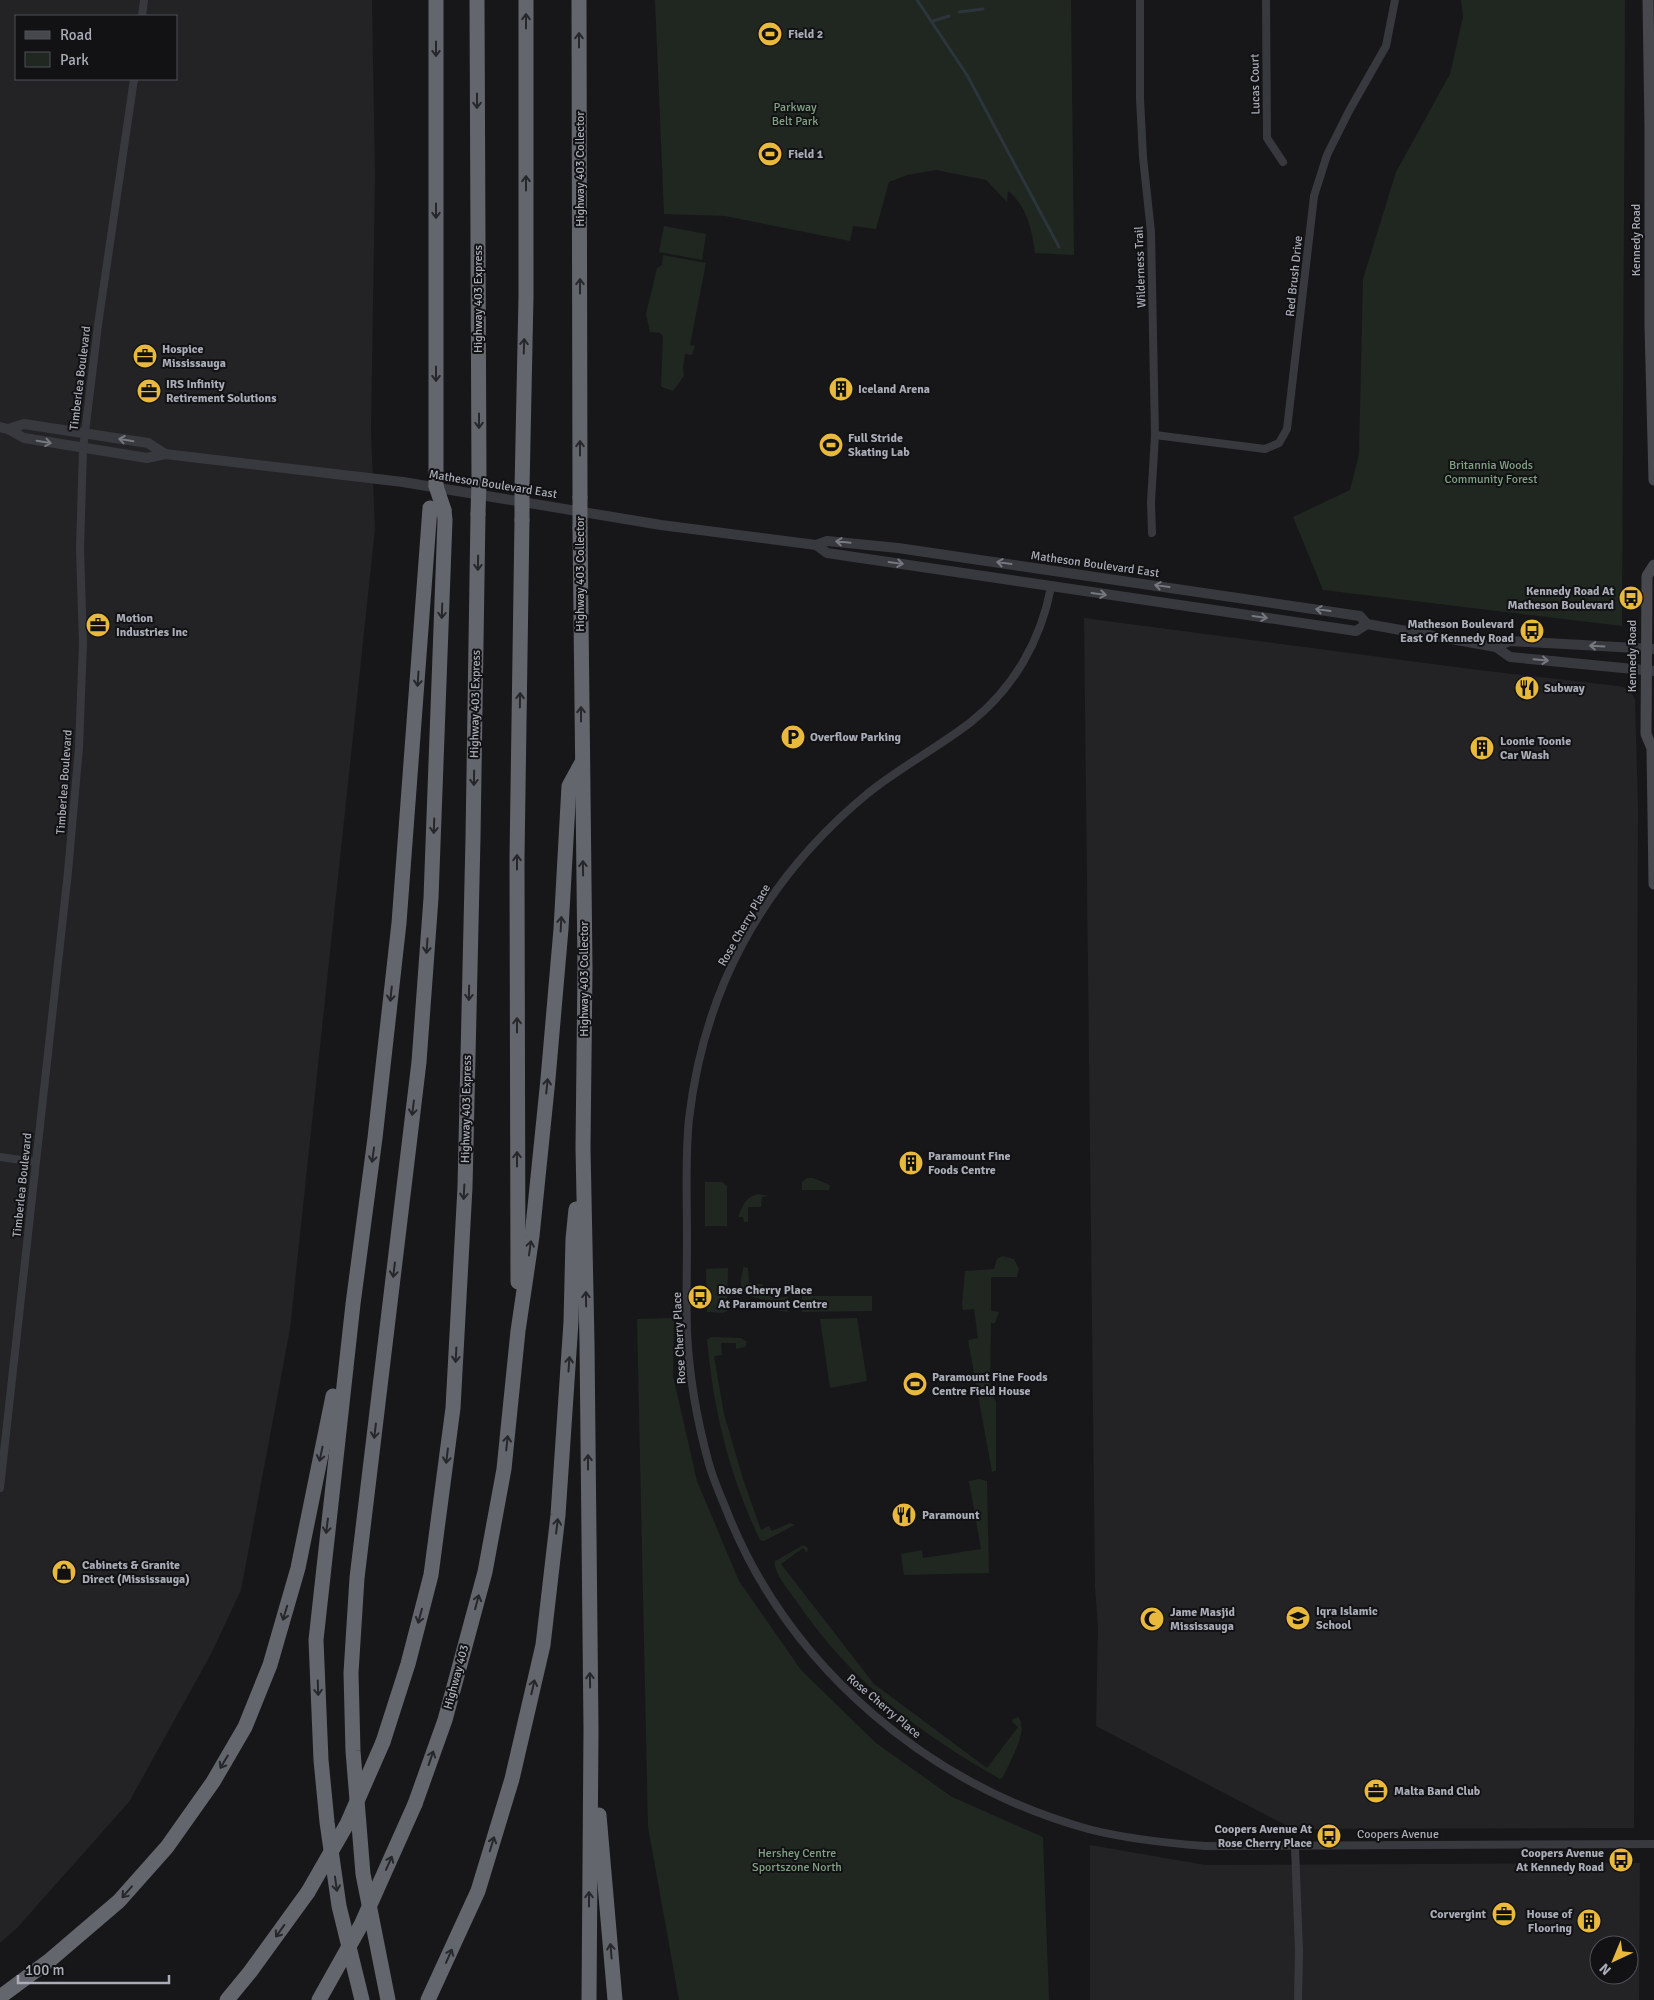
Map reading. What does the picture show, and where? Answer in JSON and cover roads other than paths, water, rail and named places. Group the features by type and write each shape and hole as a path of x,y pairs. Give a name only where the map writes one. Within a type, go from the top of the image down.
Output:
{"highway":[{"path":"388,2000 363,1874 353,1751 351,1673 357,1578 419,1062 431,898 440,656 436,480 436,0"},
{"name":"Highway 403 Express","path":"227,2000 250,1972 308,1892 347,1824 382,1742 408,1664 431,1575 453,1408 464,1187 473,838 479,482 477,0"},
{"path":"518,1331 517,877 526,296 526,0"},
{"name":"Highway 403 Collector","path":"579,0 580,528 585,969 583,1148"},
{"path":"362,2000 339,1906 328,1822 321,1760 316,1640 353,1304 376,1138 399,923 437,509"},
{"path":"518,1331 532,1236 548,1079 561,929 569,786 582,763"},
{"path":"583,1148 591,1729 589,2000"},
{"path":"428,2000 478,1891 512,1779 543,1645 558,1515 572,1322 573,1239 583,1148"},
{"path":"0,1997 50,1960 119,1901 167,1847 212,1782 245,1727 270,1665 298,1568 353,1304"},
{"name":"Highway 403","path":"319,2000 361,1925 415,1804 445,1720 485,1572 504,1469 518,1331"},
{"path":"591,1729 615,2000"}],"main road":[{"name":"Kennedy Road","path":"1648,0 1650,326 1654,480"},
{"name":"Kennedy Road","path":"1654,565 1647,576 1650,671 1646,734 1653,747 1654,884"}],"street":[{"path":"142,15 144,0"},
{"name":"Wilderness Trail","path":"1140,0 1140,100 1143,157 1151,232 1155,434 1151,502 1152,533"},
{"name":"Lucas Court","path":"1266,0 1267,138 1283,162"},
{"name":"Red Brush Drive","path":"1155,434 1265,448 1279,443 1287,429 1314,196 1327,154 1386,46 1395,0"},
{"name":"Timberlea Boulevard","path":"0,1488 68,872 79,747 83,644 80,549 84,434 134,80"},
{"name":"Matheson Boulevard East","path":"4,428 24,424 148,443 165,454"},
{"name":"Matheson Boulevard East","path":"4,428 24,438 83,449 147,458 165,454 403,482 661,525 816,546 827,553 1051,587 1356,631 1367,624"},
{"name":"Matheson Boulevard East","path":"816,546 827,541 898,548 1360,616 1367,624 1496,647 1510,657 1650,671"},
{"name":"Rose Cherry Place","path":"1051,587 1037,638 1025,660 997,697 974,720 869,792 805,852 783,880 757,920 729,972 714,1007 703,1044 693,1088 688,1122 686,1159 687,1333 694,1395 710,1468 750,1564 808,1650 850,1695 902,1739 972,1782 1028,1808 1090,1829 1133,1839 1163,1843 1205,1846 1295,1847"},
{"name":"Matheson Boulevard East","path":"1496,647 1510,641 1650,649"},
{"path":"0,1157 35,1162"},
{"name":"Coopers Avenue","path":"1295,1847 1654,1844"},
{"path":"1295,1847 1299,1951 1298,2000"}],"waterway":[{"path":"917,0 967,75 1059,247"},
{"path":"959,12 983,9"},
{"path":"933,21 949,16"}],"place":[{"name":"Field 2","path":"770,34"},
{"name":"Field 1","path":"770,154"},
{"name":"Hospice Mississauga","path":"145,356"},
{"name":"Iceland Arena","path":"841,389"},
{"name":"IRS Infinity Retirement Solutions","path":"149,391"},
{"name":"Full Stride Skating Lab","path":"831,445"},
{"name":"Kennedy Road At Matheson Boulevard","path":"1631,598"},
{"name":"Motion Industries Inc","path":"98,625"},
{"name":"Matheson Boulevard East Of Kennedy Road","path":"1532,631"},
{"name":"Subway","path":"1527,688"},
{"name":"Overflow Parking","path":"793,737"},
{"name":"Loonie Toonie Car Wash","path":"1482,748"},
{"name":"Paramount Fine Foods Centre","path":"911,1163"},
{"name":"Rose Cherry Place At Paramount Centre","path":"700,1297"},
{"name":"Paramount Fine Foods Centre Field House","path":"915,1384"},
{"name":"Paramount","path":"904,1515"},
{"name":"Cabinets & Granite Direct (Mississauga)","path":"64,1572"},
{"name":"Iqra Islamic School","path":"1298,1618"},
{"name":"Jame Masjid Mississauga","path":"1152,1619"},
{"name":"Malta Band Club","path":"1376,1791"},
{"name":"Coopers Avenue At Rose Cherry Place","path":"1329,1836"},
{"name":"Coopers Avenue At Kennedy Road","path":"1621,1860"},
{"name":"Corvergint","path":"1504,1914"},
{"name":"House of Flooring","path":"1589,1921"}],"park label":[{"name":"Parkway Belt Park","path":"795,114"},
{"name":"Britannia Woods Community Forest","path":"1491,472"},
{"name":"Hershey Centre Sportszone North","path":"797,1860"}]}
